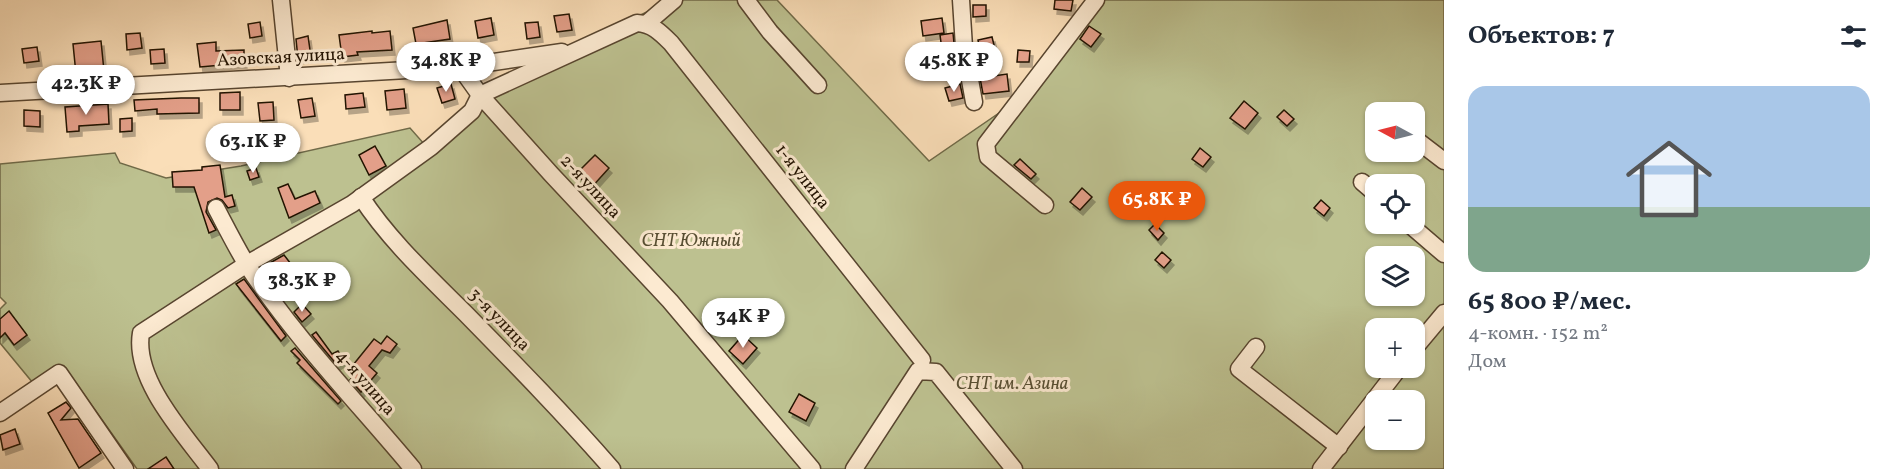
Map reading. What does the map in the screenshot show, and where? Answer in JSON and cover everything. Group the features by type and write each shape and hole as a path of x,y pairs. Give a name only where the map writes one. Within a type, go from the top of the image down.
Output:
{"street":[{"path":"281,0 289,78"},
{"path":"210,469 160,401 143,366 139,345 141,333 247,264 361,197 431,147 471,111 480,95 637,23 646,24 674,0"},
{"path":"746,0 770,32 818,85"},
{"path":"962,0 964,47 974,102"},
{"path":"1054,47 1086,0"},
{"path":"1045,205 988,157 986,144 1096,0"},
{"name":"Азовская улица","path":"0,93 460,67 562,52 628,21"},
{"name":"1-я улица","path":"646,24 658,30 671,43 922,360"},
{"name":"2-я улица","path":"460,67 480,95 670,301 812,469"},
{"path":"1425,146 1444,161"},
{"name":"3-я улица","path":"361,197 371,214 412,259 549,400 612,469"},
{"name":"4-я улица","path":"216,208 247,264 324,366 413,469"},
{"path":"1421,234 1444,254"},
{"path":"1425,336 1444,313"},
{"path":"1256,347 1239,369 1339,447"},
{"path":"854,469 918,371 936,372 1014,469"},
{"path":"0,412 59,373 125,469"},
{"path":"1321,469 1391,378"}],"green space":[{"name":"СНТ Южный","path":"673,0 777,0 929,161 1015,102 1090,0 1444,0 1444,469 137,469 73,379 63,370 33,383 0,343 0,309 6,303 0,297 0,164 115,153 120,163 166,178 241,166 410,128 425,145 496,81"}],"building":[{"path":"1055,0 1073,0 1071,11 1054,9"},
{"path":"973,5 986,5 986,16 973,17"},
{"path":"569,14 572,30 557,32 554,16"},
{"path":"491,18 494,35 478,38 475,21"},
{"path":"942,18 944,33 923,36 921,21"},
{"path":"447,20 450,39 416,44 413,28"},
{"path":"260,22 262,36 250,38 248,24"},
{"path":"538,22 540,37 527,39 525,23"},
{"path":"1089,26 1101,34 1091,47 1080,39"},
{"path":"372,31 372,33 390,31 392,50 357,52 358,55 342,57 339,35"},
{"path":"140,33 142,48 127,50 126,34"},
{"path":"953,33 956,63 944,65 940,35"},
{"path":"308,36 311,57 298,59 296,39"},
{"path":"992,37 996,53 981,56 978,40"},
{"path":"101,41 104,71 76,74 73,44"},
{"path":"216,42 216,51 244,50 244,63 200,67 197,44"},
{"path":"37,47 39,61 24,63 22,49"},
{"path":"164,49 165,63 151,64 150,50"},
{"path":"1018,50 1030,51 1029,62 1017,62"},
{"path":"1007,74 1009,91 983,94 980,78"},
{"path":"451,84 455,99 442,103 437,88"},
{"path":"960,84 963,98 949,101 945,88"},
{"path":"404,89 406,108 387,110 385,91"},
{"path":"240,92 240,110 220,110 220,93"},
{"path":"363,93 365,107 346,109 345,95"},
{"path":"199,98 199,113 157,114 157,109 135,111 134,100"},
{"path":"312,98 315,116 301,118 298,100"},
{"path":"1244,101 1258,113 1245,129 1230,118"},
{"path":"273,102 274,120 260,121 258,103"},
{"path":"108,104 109,124 79,126 79,131 67,132 65,107"},
{"path":"24,110 40,111 40,127 24,126"},
{"path":"1284,110 1294,119 1287,126 1277,117"},
{"path":"132,118 132,131 120,132 120,119"},
{"path":"375,146 386,166 369,175 359,155"},
{"path":"1200,148 1211,157 1203,167 1192,159"},
{"path":"595,155 609,168 591,188 576,174"},
{"path":"1020,159 1036,174 1031,179 1014,165"},
{"path":"220,165 225,197 232,195 235,206 228,208 222,200 217,198 208,202 206,212 216,230 209,233 194,187 173,187 172,172 202,170 202,167"},
{"path":"256,168 259,177 250,180 247,171"},
{"path":"288,184 295,199 315,191 320,203 289,218 278,188"},
{"path":"1082,188 1092,197 1080,210 1070,202"},
{"path":"1321,200 1330,208 1324,216 1314,208"},
{"path":"1155,224 1164,233 1158,240 1149,230"},
{"path":"1162,252 1171,260 1164,268 1155,260"},
{"path":"284,255 291,264 276,275 268,264"},
{"path":"284,275 289,283 280,290 274,283"},
{"path":"244,279 286,336 281,341 236,284"},
{"path":"302,304 311,314 302,322 294,312"},
{"path":"9,311 27,335 14,345 5,333 0,338 0,319"},
{"path":"316,332 332,354 338,351 344,360 337,365 312,335"},
{"path":"743,335 757,348 743,364 729,351"},
{"path":"387,336 397,344 390,353 382,350 369,366 377,373 361,392 350,380 354,375 349,370 374,339 381,344"},
{"path":"295,348 341,401 338,404 297,363 300,360 291,351"},
{"path":"799,394 815,403 806,421 789,412"},
{"path":"66,402 71,408 61,420 78,419 101,453 79,468 48,413"},
{"path":"15,429 20,444 3,450 0,435"},
{"path":"166,457 174,469 148,469"}],"park label":[{"name":"СНТ им. Азина","path":"1012,384"}]}
